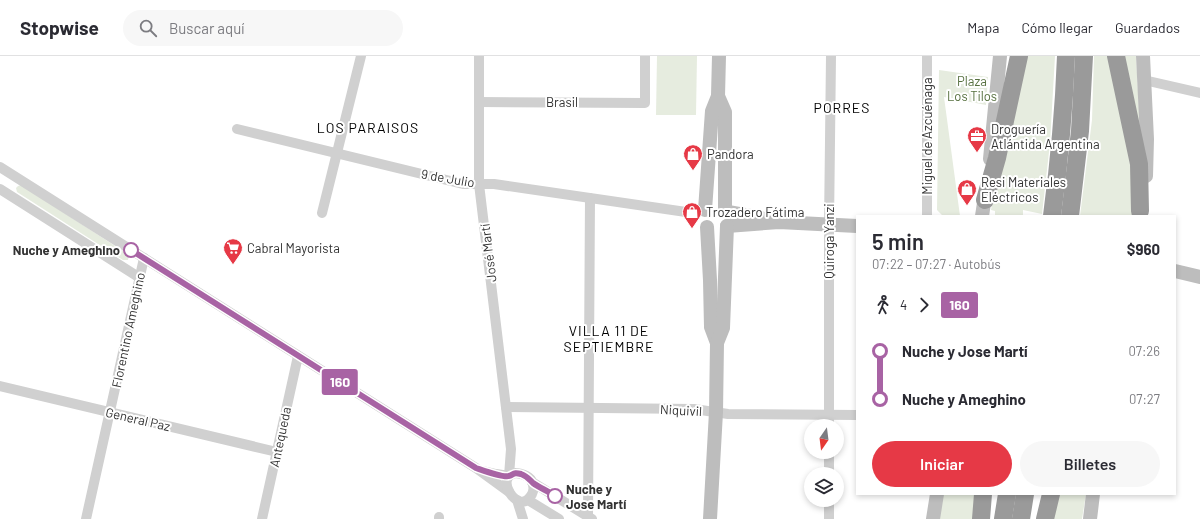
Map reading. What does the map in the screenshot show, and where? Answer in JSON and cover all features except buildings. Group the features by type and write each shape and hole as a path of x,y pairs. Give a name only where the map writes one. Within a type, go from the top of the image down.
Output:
{"highway":[{"path":"984,208 997,158 1019,56"},
{"path":"1052,215 1059,164 1066,56"},
{"path":"1070,215 1080,131 1084,56"},
{"path":"1116,56 1139,164 1140,213"},
{"path":"982,519 984,495"},
{"path":"1003,519 1007,495"},
{"path":"1021,519 1025,495"},
{"path":"1045,519 1051,495"}],"main road":[{"path":"717,343 711,327 710,280 705,216 712,111 718,96 719,56"},
{"path":"984,208 1000,56"},
{"path":"1140,213 1146,174 1147,139 1143,56"},
{"path":"710,519 716,412 717,343 723,328 727,218 724,112 718,96"},
{"path":"720,204 727,218 721,230 712,231 705,216 709,206 720,204"},
{"path":"727,218 856,226"},
{"path":"1176,271 1200,277"},
{"path":"933,519 937,495"},
{"path":"1090,519 1094,495"}],"street":[{"path":"322,213 361,56"},
{"name":"José Martí","path":"479,56 479,184 511,449 513,459 520,474"},
{"name":"Brasil","path":"479,102 645,103 645,56"},
{"name":"Quiroga Yanzi","path":"829,419 831,56"},
{"name":"Miguel de Azcuénaga","path":"927,56 927,215"},
{"path":"1144,80 1200,93"},
{"name":"9 de Julio","path":"237,129 464,184 494,184 705,216"},
{"path":"1,170 144,258 476,468 509,492 512,496 524,500 559,519"},
{"path":"0,189 140,278"},
{"path":"590,198 590,518"},
{"name":"Florentino Ameghino","path":"86,519 144,258"},
{"name":"Antequeda","path":"262,519 298,356"},
{"name":"General Paz","path":"0,386 277,452"},
{"name":"Niquivil","path":"506,407 694,409 728,414 856,415"},
{"name":"José Martí","path":"509,476 511,449"},
{"path":"476,468 496,474 509,476 514,473 527,476 532,482 590,518"},
{"path":"509,476 507,483 509,492"},
{"path":"524,500 531,496 533,489 532,482"},
{"path":"524,500 524,519"},
{"path":"829,507 829,519"}],"green space":[{"path":"657,56 697,56 696,115 656,115"},
{"path":"1023,56 1055,56 1050,143 1042,214 1023,210 1023,215 995,215 995,211 991,210"},
{"path":"1094,56 1112,56 1136,179 1132,215 1080,215 1092,120"},
{"path":"1123,56 1136,56 1141,145"},
{"name":"Plaza Los Tilos","path":"939,70 988,77 986,105 944,97 960,215 942,215 937,210"},
{"path":"21,185 129,255 128,260 123,260 17,192 16,188"},
{"path":"943,495 976,495 974,519 939,519"},
{"path":"1058,495 1086,495 1082,519 1052,519"}],"bus line":[{"name":"160","path":"131,250 476,468 505,476 509,476 514,473 527,476 532,482 555,496"}],"place":[{"name":"Droguería Atlántida Argentina","path":"977,153"},
{"name":"Pandora","path":"693,171"},
{"name":"Resi Materiales Eléctricos","path":"967,206"},
{"name":"Trozadero Fátima","path":"692,229"},
{"name":"Nuche y Ameghino","path":"131,250"},
{"name":"Cabral Mayorista","path":"233,265"},
{"name":"Nuche y Jose Martí","path":"555,496"}],"district":[{"name":"PORRES","path":"842,108"},
{"name":"LOS PARAISOS","path":"368,128"},
{"name":"VILLA 11 DE SEPTIEMBRE","path":"609,340"}]}
